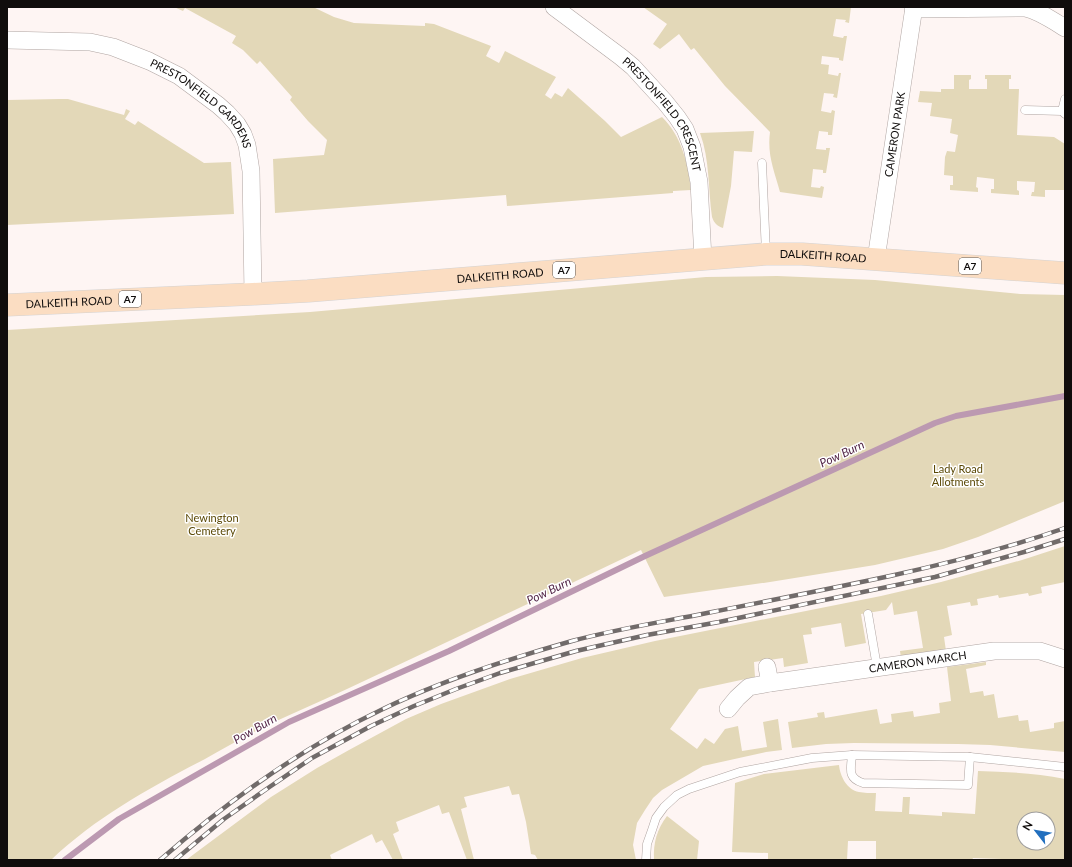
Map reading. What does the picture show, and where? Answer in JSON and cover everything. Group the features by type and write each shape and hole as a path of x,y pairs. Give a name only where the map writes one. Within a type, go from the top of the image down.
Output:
{"main road":[{"name":"DALKEITH ROAD","path":"7,305 315,290 766,254 802,254 1065,273"}],"street":[{"name":"PRESTONFIELD CRESCENT","path":"554,7 633,67 665,102 685,129 692,147 699,182 703,259"},
{"name":"CAMERON PARK","path":"876,259 914,8 1024,8 1032,10 1065,28"},
{"name":"PRESTONFIELD GARDENS","path":"7,40 90,42 113,48 149,61 179,76 227,113 237,124 245,140 251,171 253,294"},
{"name":"CAMERON MARCH","path":"728,709 749,687 768,675 877,667 994,651 1040,651 1065,659"}],"lane":[{"path":"1025,110 1064,113 1065,99"},
{"path":"762,163 766,254"},
{"path":"868,614 877,667"},
{"path":"852,755 851,774 854,779 863,783 968,785 970,756"},
{"path":"646,860 647,844 656,818 664,807 677,795 689,789 740,772 812,758 852,755 970,756 1065,767"}],"green space":[{"path":"174,7 313,7 334,17 354,23 425,26 425,23 434,24 491,46 486,56 499,63 505,51 556,77 545,95 551,99 555,93 562,97 568,88 621,137 662,117 675,133 683,151 691,190 673,191 673,193 507,206 506,195 275,213 273,159 324,155 327,140 290,100 292,97 260,61 257,64 243,50 232,43 236,36 185,8 183,11"},
{"path":"643,7 851,7 849,23 845,22 846,20 836,19 833,36 843,38 844,36 847,36 843,61 839,60 839,58 822,56 821,64 829,65 828,74 838,76 839,73 841,73 837,98 833,97 834,94 824,93 821,111 831,113 832,110 835,111 832,135 828,135 828,132 819,131 816,149 826,150 826,148 830,148 826,173 823,173 823,170 813,169 811,187 824,187 822,198 780,192 770,155 770,132 725,86 694,48 691,50 679,34 660,49 653,44 667,24"},
{"path":"954,75 971,75 971,79 969,80 969,89 987,89 987,79 985,79 985,75 1011,75 1011,79 1009,79 1009,89 1019,89 1017,135 1054,137 1065,144 1065,190 1045,190 1045,197 1031,196 1032,192 1034,192 1035,182 1017,181 1017,190 1019,191 1019,195 991,193 991,189 994,189 994,179 977,177 976,187 978,188 978,192 950,190 950,185 953,185 953,176 944,175 945,157 947,151 955,152 958,135 950,133 952,119 930,116 932,103 918,102 920,91 941,92 941,89 954,89"},
{"path":"68,99 124,115 126,109 130,111 125,119 135,125 138,121 204,163 231,162 234,214 7,225 7,100"},
{"path":"754,131 752,152 734,151 731,186 723,228 716,224 712,217 706,154 700,133"},
{"name":"Newington Cemetery","path":"777,276 875,280 1020,294 1065,295 1065,501 978,537 943,549 875,565 664,597 641,550 347,689 275,721 246,736 125,804 86,830 51,860 7,860 7,330 310,312 706,277"},
{"path":"1065,546 1065,582 1041,587 1042,593 1029,596 1028,593 999,598 998,595 977,599 978,605 971,606 970,602 947,606 952,635 944,637 946,651 901,658 900,651 923,648 917,611 894,615 892,602 886,610 861,614 866,643 845,647 841,623 811,628 812,634 803,635 808,663 784,667 783,658 754,662 755,677 699,689 670,729 697,749 705,738 714,744 725,729 738,726 742,751 767,747 763,722 778,719 782,750 766,752 703,766 662,790 653,798 637,823 633,845 636,860 538,860 535,855 531,854 526,822 519,794 512,795 509,786 464,797 467,807 461,809 474,860 467,860 449,812 442,814 439,805 396,822 399,831 393,834 403,860 393,860 382,840 376,843 372,834 330,855 332,860 186,860 271,797 349,750 406,719 441,704 510,679 582,658 655,641 881,596 941,582 1022,560"},
{"path":"986,662 986,665 966,669 970,693 983,691 984,696 994,694 998,718 1018,715 1019,721 1028,720 1030,732 1054,728 1054,723 1065,721 1065,752 990,745 958,744 854,743 826,744 792,748 788,722 818,717 817,713 824,712 825,718 877,709 880,724 892,722 891,714 913,711 914,717 940,713 939,703 951,701 947,667"},
{"path":"839,765 845,782 851,788 859,792 876,793 875,811 902,812 903,797 910,797 909,814 942,816 942,812 975,814 978,771 1011,772 1065,779 1065,860 1002,860 973,858 972,860 876,860 876,841 848,841 847,860 768,860 768,853 732,852 735,783 764,774"},
{"path":"667,816 699,841 697,860 654,860 656,836"}],"waterway":[{"name":"Pow Burn","path":"65,860 119,819 289,722 449,651 645,556 935,423 956,416 1065,396"}],"railway":[{"path":"160,860 212,817 294,758 353,724 406,698 452,679 572,641 623,629 912,571 1000,549 1065,528"},
{"path":"175,860 224,819 312,758 371,726 414,706 500,673 576,651 647,635 719,622 935,577 1065,539"}],"park label":[{"name":"Lady Road Allotments","path":"958,475"}]}
